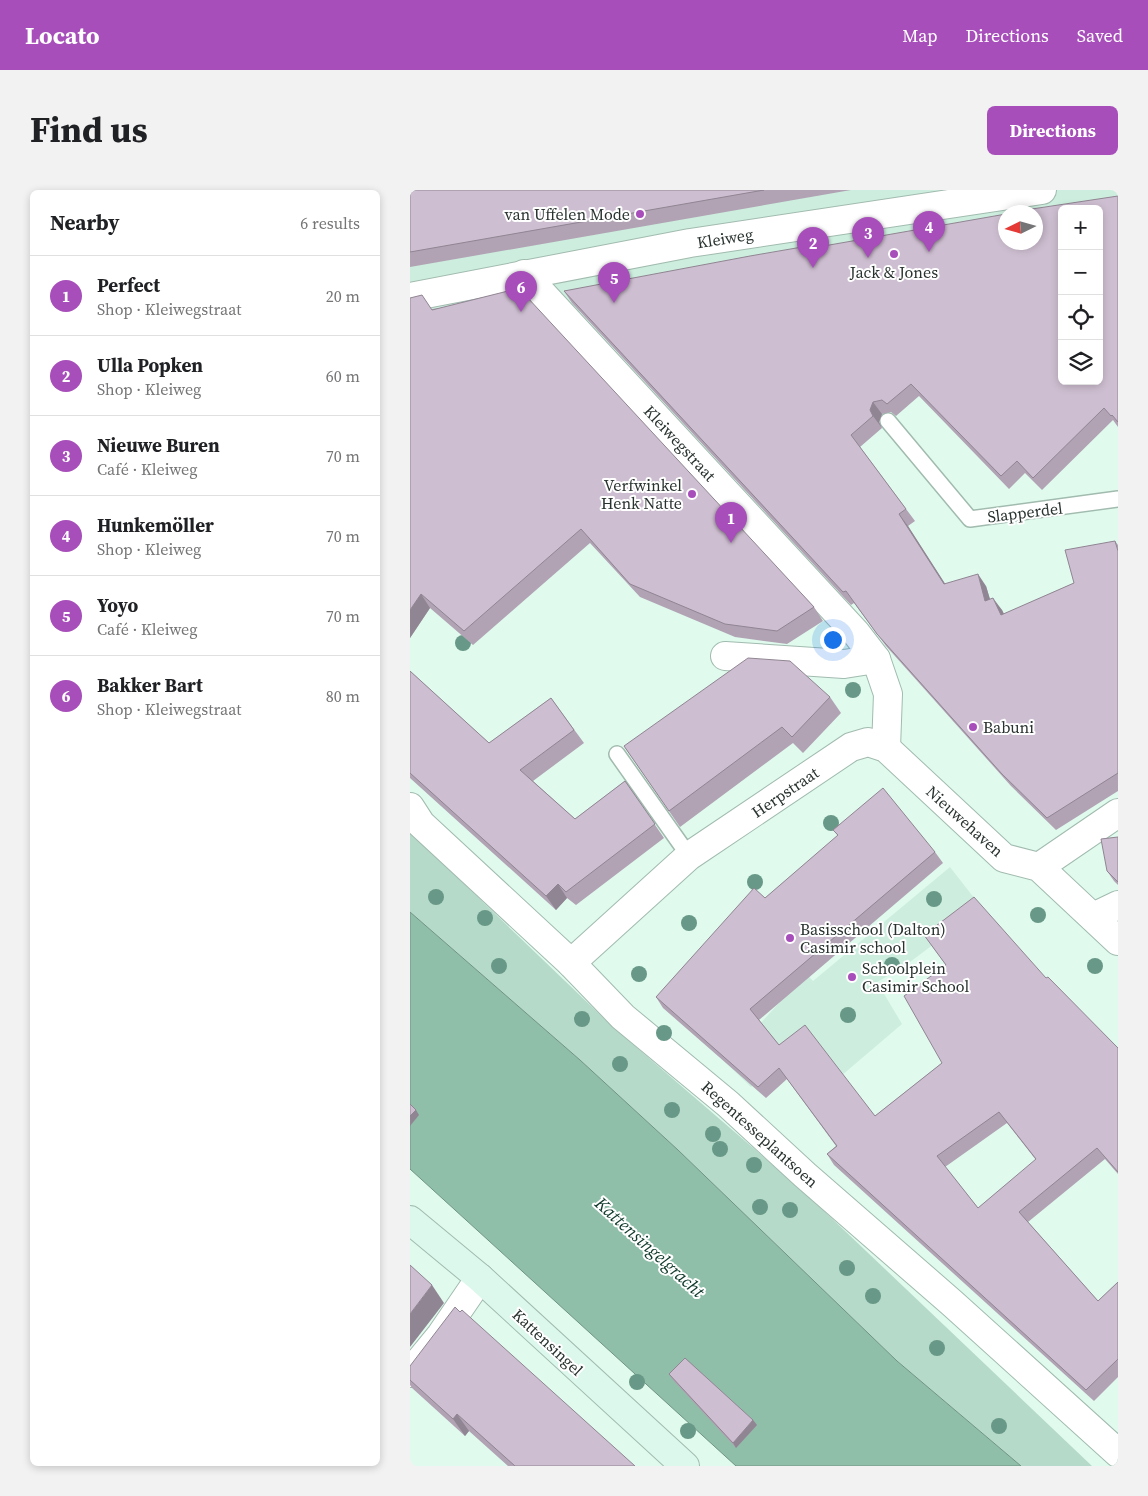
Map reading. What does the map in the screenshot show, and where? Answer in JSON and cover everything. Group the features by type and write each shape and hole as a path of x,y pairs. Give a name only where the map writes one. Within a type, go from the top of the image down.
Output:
{"main road":[{"name":"Kattensingel","path":"410,1220 480,1278 685,1466"}],"street":[{"name":"Kleiweg","path":"410,297 690,243 1042,190"},
{"name":"Kleiwegstraat","path":"524,274 856,634 876,659"},
{"path":"725,656 844,664 876,659 888,694 886,748"},
{"name":"Herpstraat","path":"570,964 689,856 851,747 868,742 886,748"},
{"name":"Nieuwehaven","path":"886,748 1004,858 1038,867 1118,941"},
{"name":"Regentesseplantsoen","path":"410,807 421,824 570,964 623,1017 728,1104 805,1175 952,1303 1118,1453"},
{"path":"1038,867 1118,813"},
{"path":"1094,917 1118,905"},
{"path":"410,1373 441,1335 480,1278"}],"lane":[{"name":"Slapperdel","path":"888,421 970,519 1118,500"},
{"path":"617,754 689,856"}],"shaded area":[{"path":"410,190 1118,190 1118,221 1103,212 1103,205 1058,205 1058,210 1043,211 1043,205 998,205 998,241 569,314 410,347"},
{"path":"410,832 614,1028 803,1191 1092,1466 1021,1466 897,1361 678,1150 580,1060 410,912"},
{"name":"Schoolplein Casimir School","path":"950,867 982,908 902,968 877,982 902,1024 841,1076 775,1062 751,1087 725,1062 801,979 802,969 813,981"}],"water":[{"name":"Kattensingelgracht","path":"410,912 580,1060 678,1150 897,1361 1021,1466 736,1466 410,1169"}],"building":[{"path":"410,190 764,190 410,252"},
{"path":"1118,196 1118,422 1104,408 1033,478 1017,461 1001,476 911,384 887,404 882,400 873,402 870,410 873,416 851,435 906,509 899,514 944,584 978,574 985,601 993,598 1001,615 1074,583 1065,550 1115,541 1118,551 1118,773 1047,818 1002,774 877,634 846,591 843,592 564,291 750,256 802,247 818,247 998,215 998,250 1043,250 1043,207 1058,205 1058,385 1103,385 1103,205 1058,205"},
{"path":"516,289 523,298 527,297 814,607 777,631 725,624 630,584 581,529 464,631 421,594 410,610 410,298 422,295 432,310"},
{"path":"748,658 790,661 830,697 792,737 782,727 669,811 624,746"},
{"path":"410,671 489,743 551,698 574,730 520,770 575,819 625,781 655,824 566,892 558,884 546,896 410,773"},
{"path":"883,788 935,852 750,1009 779,1045 805,1025 875,1116 942,1063 904,996 946,965 924,935 974,897 1046,978 1048,977 1118,1048 1118,1172 1097,1148 1019,1212 1098,1301 1118,1282 1118,1359 1086,1390 827,1154 837,1146 779,1068 758,1087 656,997 754,888 765,898 838,835 833,830","holes":["999,1112 1036,1159 978,1208 937,1156"]},
{"path":"1118,837 1118,882 1107,871 1101,839"},
{"path":"410,1104 416,1110 410,1116"},
{"path":"410,1265 432,1285 410,1314"},
{"path":"455,1307 460,1312 462,1310 635,1466 515,1466 457,1414 453,1419 410,1380 410,1366"},
{"path":"685,1358 753,1420 733,1443 669,1374"}],"place":[{"name":"van Uffelen Mode","path":"640,214"},
{"name":"Hunkemöller","path":"929,252"},
{"name":"Jack & Jones","path":"894,254"},
{"name":"Nieuwe Buren","path":"868,258"},
{"name":"Ulla Popken","path":"813,268"},
{"name":"Yoyo","path":"614,303"},
{"name":"Bakker Bart","path":"521,312"},
{"name":"Verfwinkel Henk Natte","path":"692,494"},
{"name":"Perfect","path":"731,543"},
{"name":"Babuni","path":"973,727"},
{"name":"Basisschool (Dalton) Casimir school","path":"790,938"},
{"name":"Schoolplein Casimir School","path":"852,977"}]}
